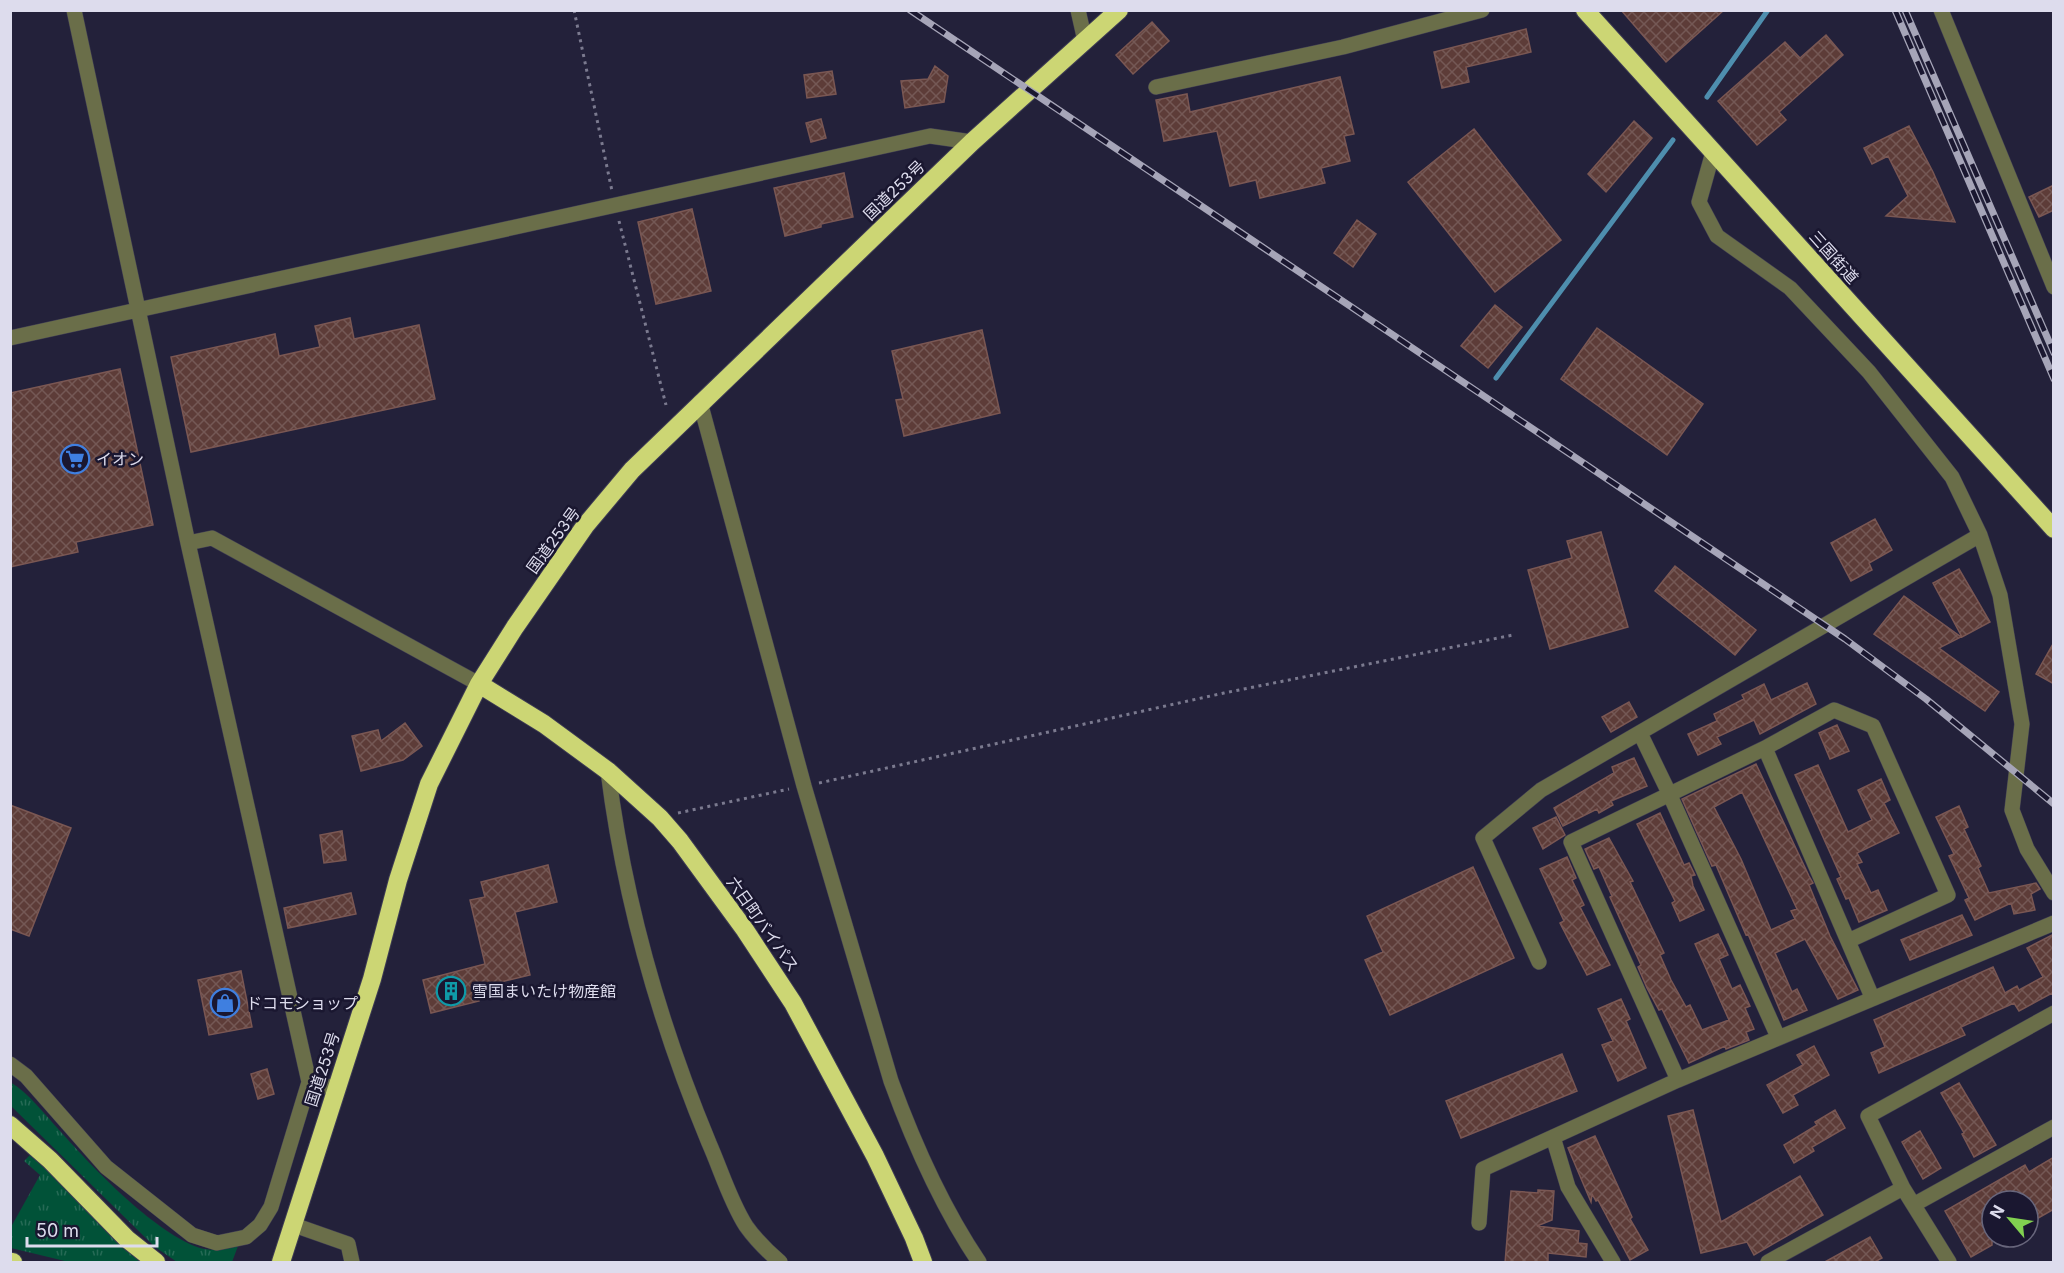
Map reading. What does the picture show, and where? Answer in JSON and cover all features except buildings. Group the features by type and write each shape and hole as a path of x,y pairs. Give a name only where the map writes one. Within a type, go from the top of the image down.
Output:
{"highway":[{"name":"国道253号","path":"281,1263 335,1088 372,979 398,880 429,784 479,684 515,627 585,526 632,470 972,142 1119,10"},
{"name":"三国街道","path":"1586,11 2054,529"},
{"name":"六日町バイパス","path":"479,684 544,724 608,771 660,818 680,841 746,930 793,1003 875,1156 914,1238 922,1263"},
{"path":"11,1128 50,1160 127,1239 156,1263"}],"street":[{"path":"10,1064 26,1076 106,1167 192,1235 217,1243 246,1237 261,1225 271,1207 309,1082 188,543 74,10"},
{"path":"1078,10 1085,41"},
{"path":"1156,87 1343,47 1482,10"},
{"path":"1941,10 2054,287"},
{"path":"10,338 930,136 972,142"},
{"path":"1713,152 1699,202 1717,236 1790,288 1869,372 1952,477 1980,534 2000,595 2022,724 2012,810 2027,849 2054,893"},
{"path":"700,402 852,954 907,1126 957,1230 979,1263"},
{"path":"1539,962 1483,838 1541,790 1980,534"},
{"path":"188,543 212,538 479,684"},
{"path":"1678,1080 1571,842 1766,748 1833,710 1873,726 1948,895 1848,941"},
{"path":"1640,734 1669,793 1778,1038"},
{"path":"1766,748 1872,997"},
{"path":"608,771 624,877 666,1022 699,1120 738,1213 757,1241 780,1263"},
{"path":"1479,1223 1483,1169 1678,1080 1872,997 2054,923"},
{"path":"1949,1263 1915,1204 1903,1188 1868,1116 2054,1013"},
{"path":"309,1082 335,1088"},
{"path":"1915,1204 2054,1127"},
{"path":"1553,1137 1568,1186 1613,1263"},
{"path":"1768,1263 1903,1188"},
{"path":"294,1225 348,1244 352,1263"}],"path":[{"path":"574,10 615,204 666,405"},
{"path":"660,818 1224,693 1513,635"}],"green space":[{"path":"10,1082 30,1098 89,1162 142,1212 180,1239 202,1249 212,1250 238,1246 232,1262 177,1262 155,1247 11,1106"},
{"path":"31,1154 72,1189 114,1237 141,1262 69,1262 11,1248 11,1227 40,1175 24,1161"}],"waterway":[{"path":"1707,97 1768,10"},
{"path":"1496,378 1673,140"}],"railway":[{"path":"910,10 1845,639 1926,699 2054,804"},
{"path":"1895,10 2054,379"},
{"path":"1905,10 2054,353"}],"place":[{"name":"イオン","path":"75,459"},
{"name":"雪国まいたけ物産館","path":"451,991"},
{"name":"ドコモショップ","path":"225,1003"}]}
